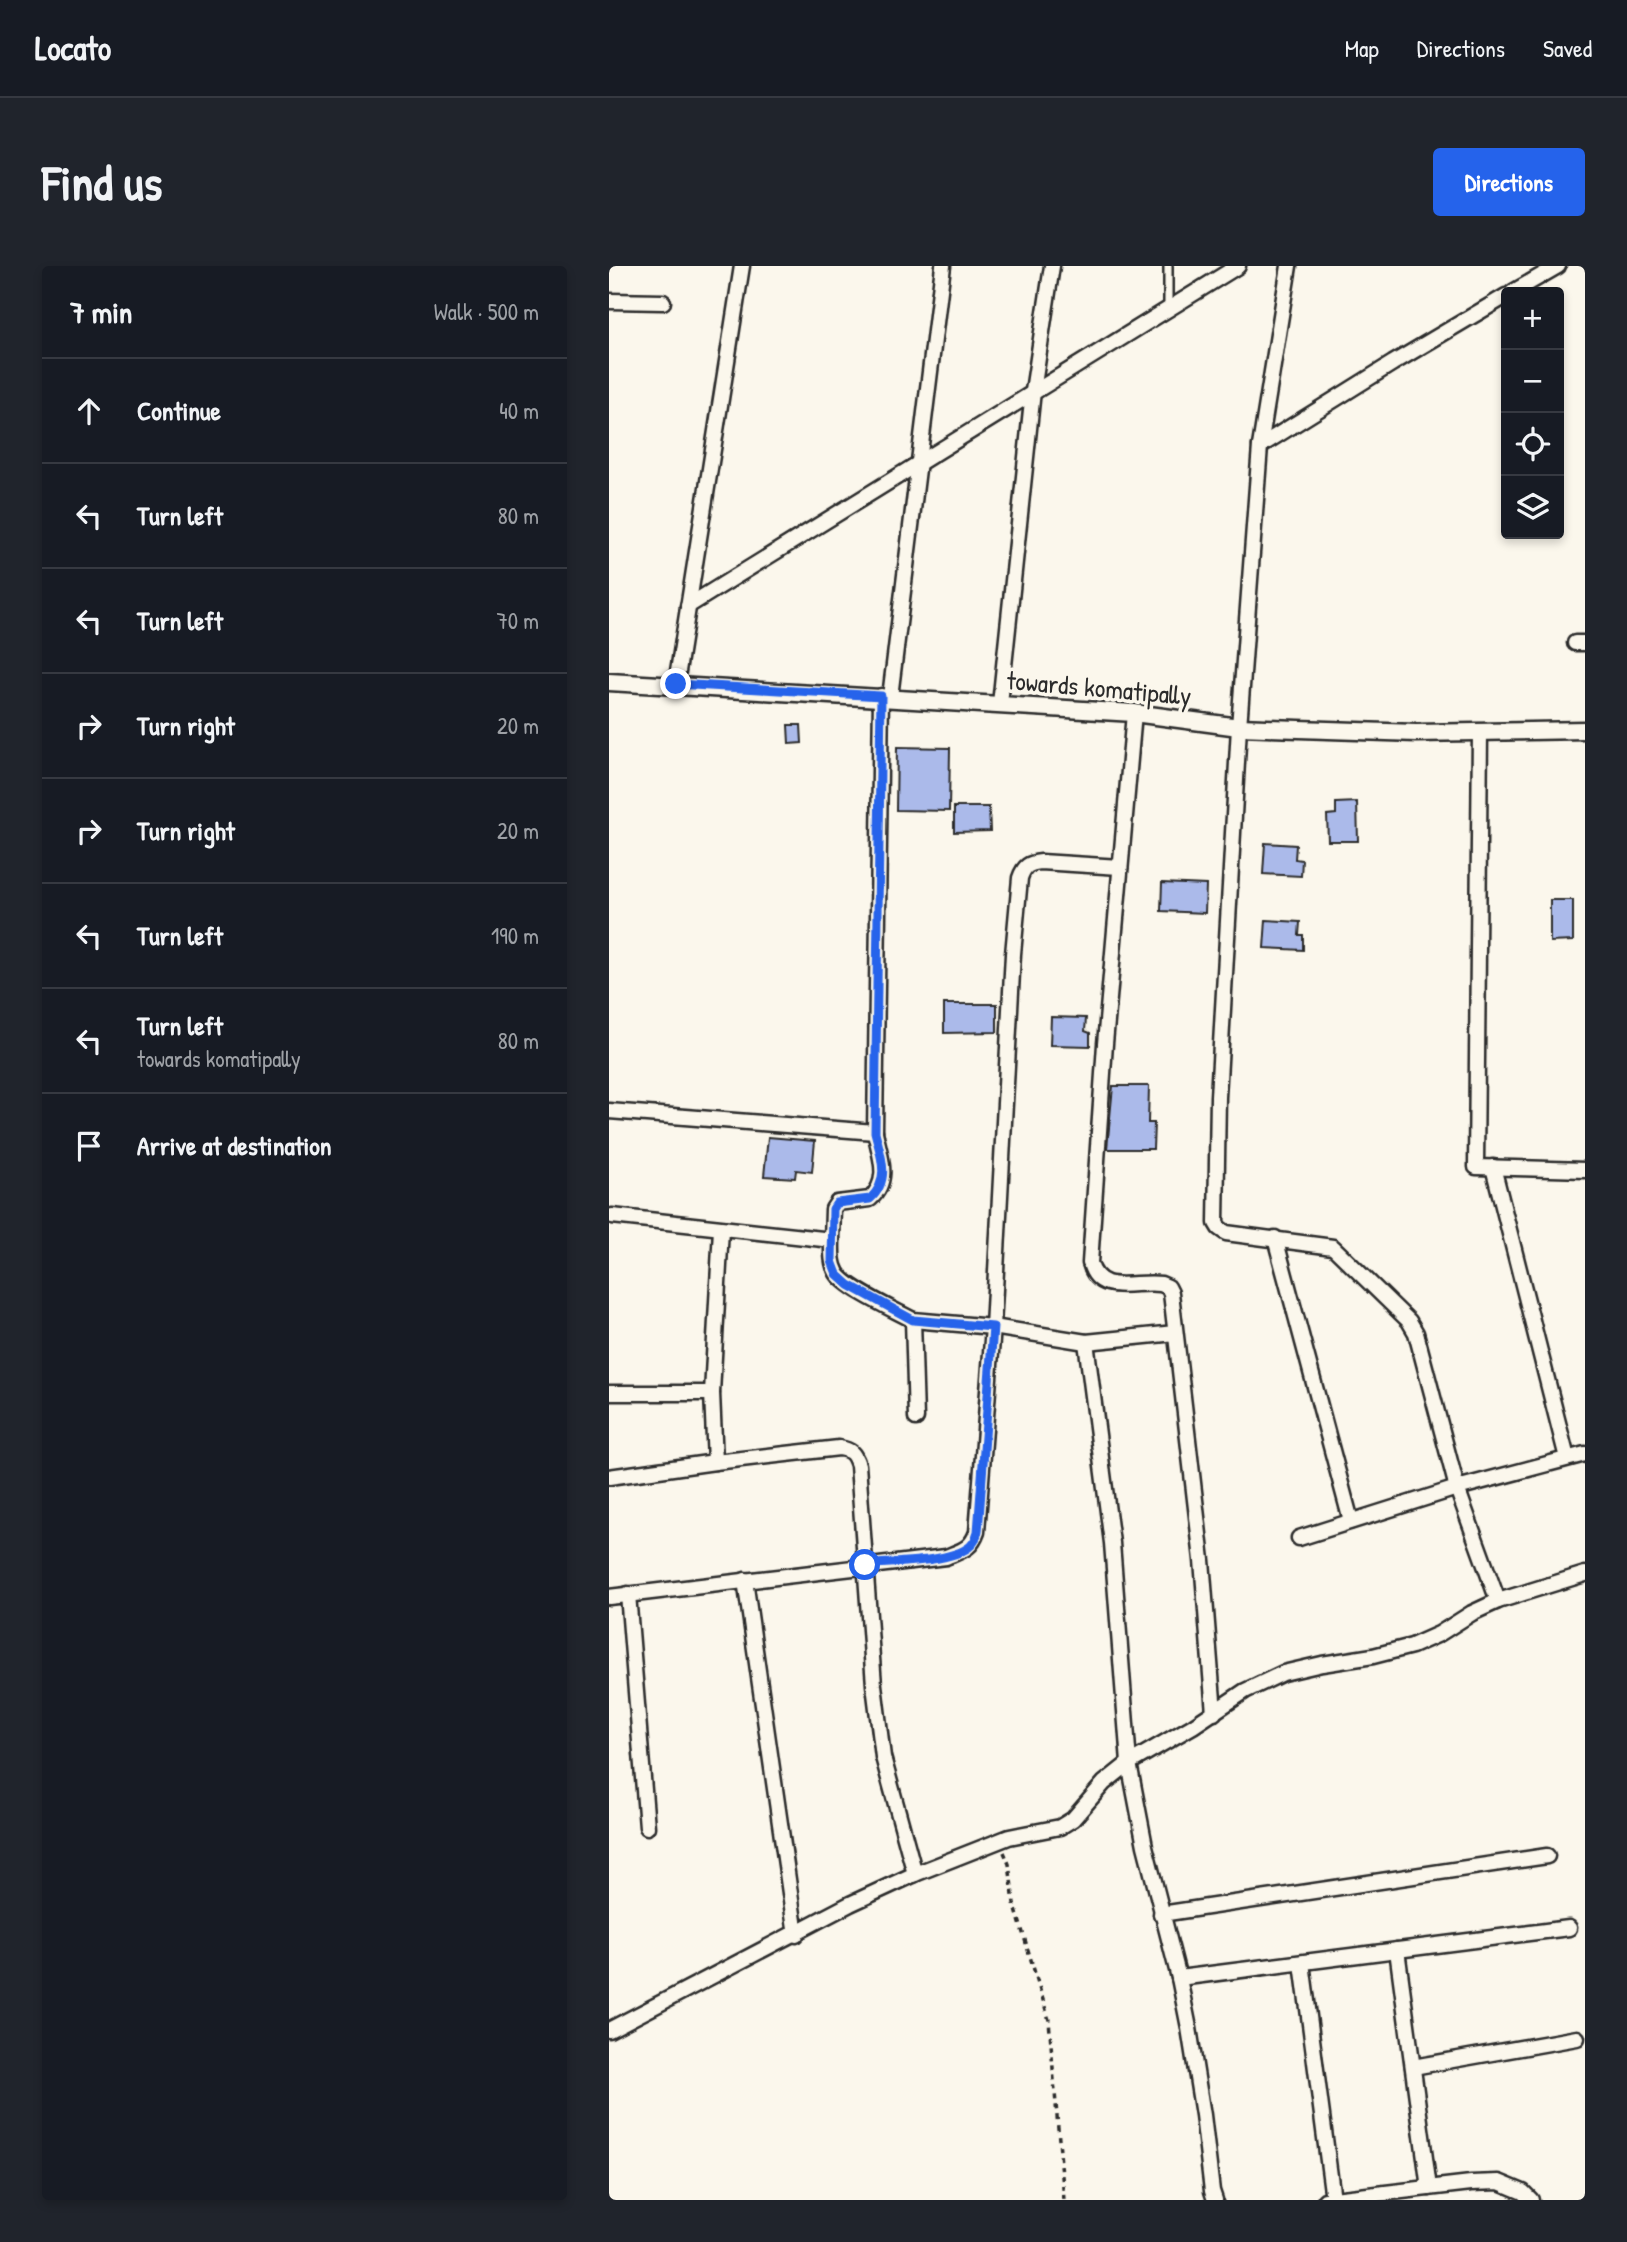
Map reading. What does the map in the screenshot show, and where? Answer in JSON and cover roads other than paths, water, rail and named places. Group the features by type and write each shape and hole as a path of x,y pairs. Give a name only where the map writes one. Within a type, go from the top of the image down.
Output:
{"street":[{"path":"676,684 743,266"},
{"path":"943,266 886,697 875,1132 884,1173 883,1183 870,1199 837,1203 833,1209 832,1261 837,1274 849,1285 913,1320 993,1327 1086,1342 1175,1333"},
{"path":"1000,704 1034,391 1052,266"},
{"path":"688,606 1238,266"},
{"path":"1289,266 1260,446 1239,727 1218,1097 1216,1218 1222,1231 1333,1247 1414,1328 1457,1488 1499,1601"},
{"path":"1522,287 1559,266"},
{"path":"1260,446 1501,299"},
{"path":"609,301 663,302"},
{"name":"towards komatipally","path":"609,682 1134,713 1239,727 1416,733 1585,730"},
{"path":"1134,713 1105,1044 1090,1263 1096,1278 1103,1283 1151,1282 1167,1287 1171,1293 1202,1560 1214,1713"},
{"path":"1480,732 1476,1167 1585,1170"},
{"path":"609,1597 947,1557 973,1543 978,1532 993,1327 1013,954 1020,878 1023,868 1030,863 1120,867"},
{"path":"609,1111 875,1132"},
{"path":"1493,1167 1567,1458"},
{"path":"612,1216 832,1240"},
{"path":"715,1462 712,1393 721,1229"},
{"path":"1275,1238 1351,1521"},
{"path":"913,1320 916,1418"},
{"path":"1086,1342 1112,1543 1129,1763 1161,1914 1179,1978 1215,2200"},
{"path":"609,1393 712,1393"},
{"path":"609,1477 839,1448 850,1450 855,1455 858,1465 874,1685 883,1757 915,1874"},
{"path":"1299,1538 1457,1488 1585,1454"},
{"path":"609,2030 915,1874 999,1841 1037,1830 1060,1827 1073,1819 1104,1783 1129,1763 1214,1713 1245,1691 1283,1673 1412,1646 1499,1601 1585,1574"},
{"path":"745,1580 796,1935"},
{"path":"628,1594 647,1827"},
{"path":"1161,1914 1547,1856"},
{"path":"1179,1978 1569,1928"},
{"path":"1397,1950 1429,2188"},
{"path":"1301,1963 1328,2199 1499,2182 1523,2192 1531,2200"},
{"path":"1413,2067 1577,2038"}],"lane":[{"path":"1168,266 1168,309"}]}
